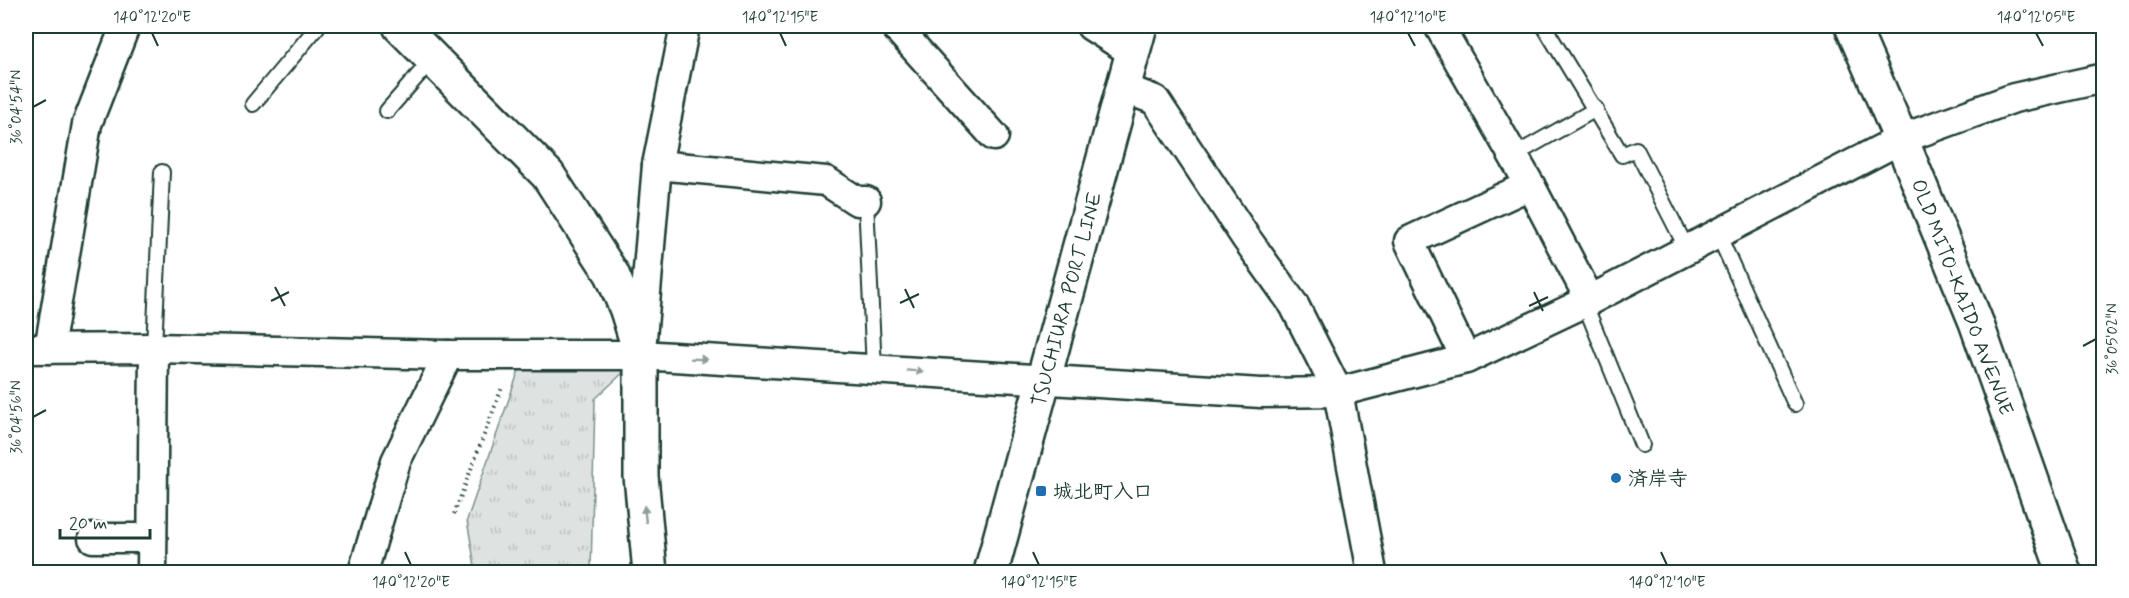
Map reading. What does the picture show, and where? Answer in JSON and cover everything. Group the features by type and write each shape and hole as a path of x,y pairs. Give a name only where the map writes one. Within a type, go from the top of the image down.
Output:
{"street":[{"path":"400,26 548,175 612,274 627,310 641,355"},
{"path":"650,573 641,476 641,355 657,165 685,26"},
{"path":"895,26 994,136"},
{"path":"1091,26 1136,39"},
{"path":"1438,26 1530,184 1587,301"},
{"name":"OLD MITO-KAIDO AVENUE","path":"1852,26 1976,322 2064,573"},
{"path":"124,27 87,124 37,349 154,348 448,355 641,355 1261,393 1338,393 1466,360 1587,301 1901,139 2014,98 2103,78"},
{"name":"TSUCHIURA PORT LINE","path":"991,573 1136,39"},
{"path":"1123,88 1155,100 1246,238 1294,305 1338,393 1372,573"},
{"path":"657,165 826,181 857,201 866,201"},
{"path":"1466,360 1409,241 1530,184"},
{"path":"152,573 154,348"},
{"path":"363,573 396,461 448,355"},
{"path":"93,538 152,538"}],"lane":[{"path":"253,104 318,26"},
{"path":"1544,26 1623,155 1636,149 1687,249"},
{"path":"387,111 433,58"},
{"path":"1513,156 1596,109"},
{"path":"154,348 162,172"},
{"path":"866,201 874,369"},
{"path":"1718,234 1795,404"},
{"path":"1587,301 1642,445"}],"path":[{"path":"454,514 514,355"}],"green space":[{"path":"520,367 627,369 595,399 591,572 476,572 467,520"}],"place":[{"name":"済岸寺","path":"1616,478"},
{"name":"城北町入口","path":"1041,491"}]}
